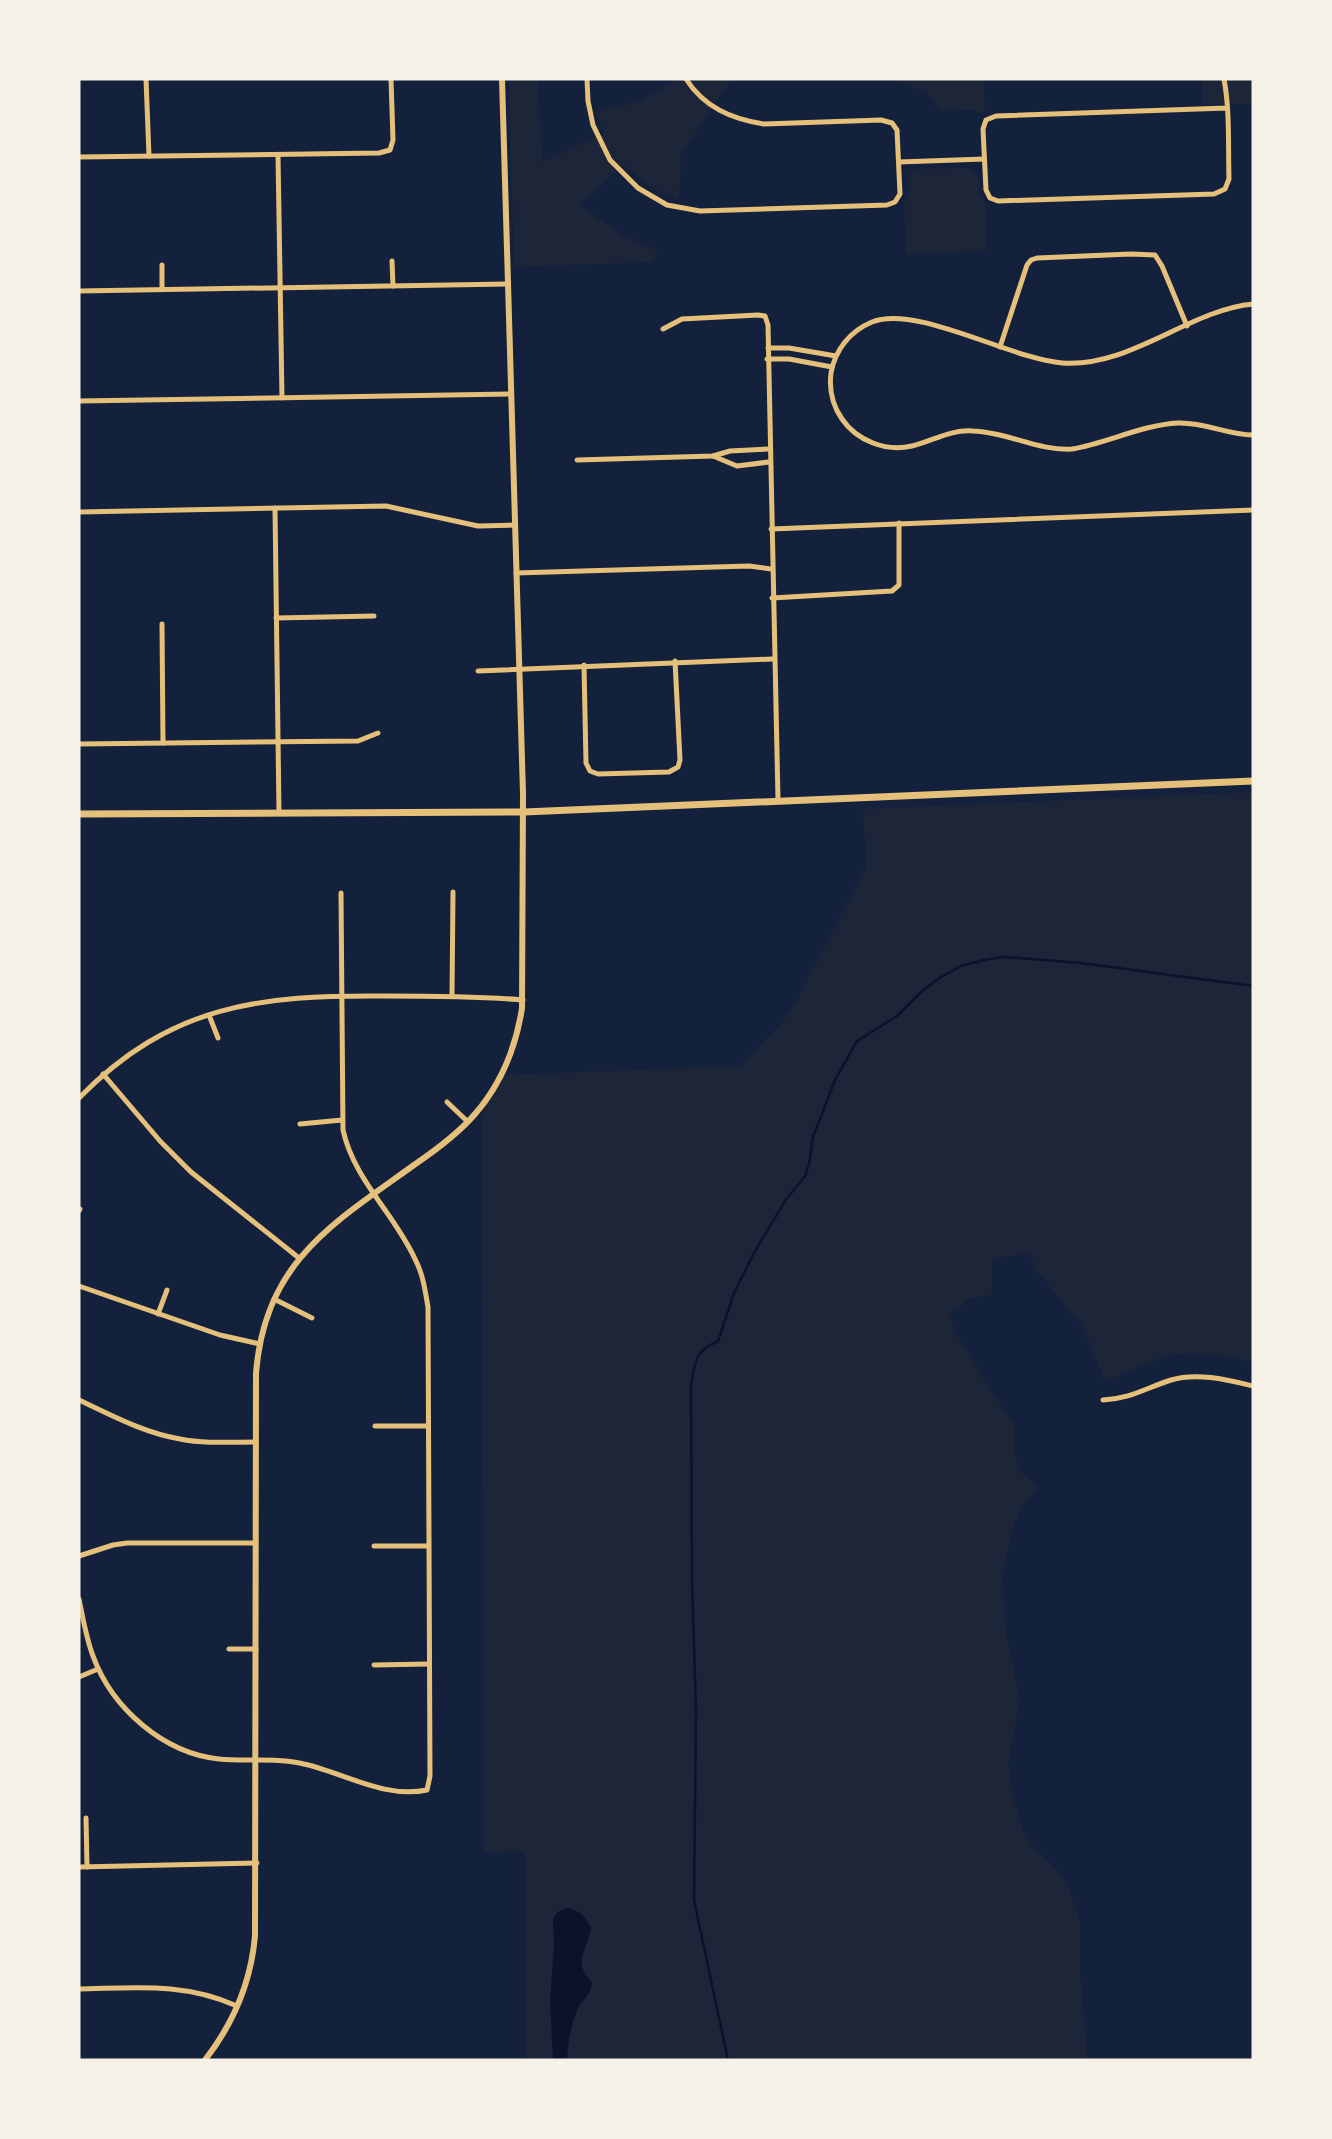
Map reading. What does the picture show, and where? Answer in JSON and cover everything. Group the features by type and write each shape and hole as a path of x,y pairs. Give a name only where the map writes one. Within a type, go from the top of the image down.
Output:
{"main road":[{"path":"79,814 524,812 1253,780"}],"street":[{"path":"146,79 149,156"},
{"path":"79,157 379,153 390,150 393,140 391,79"},
{"path":"205,2060 237,2006 254,1949 257,1863 256,1373 260,1343 274,1299 299,1258 326,1229 441,1146 468,1122 493,1090 507,1065 520,1023 523,1000 524,812 502,79"},
{"path":"587,79 593,125 614,166 638,188 667,205 700,211 887,205 895,202 900,194 897,130 892,122 750,122 717,110 696,94 686,79"},
{"path":"1224,79 1227,108 1229,179 1225,189 1214,194 998,201 990,198 986,190 983,129 986,120 996,116 1227,108"},
{"path":"278,155 282,398"},
{"path":"900,162 984,159"},
{"path":"1000,347 1027,264 1037,258 1131,254 1155,256 1162,265 1186,326"},
{"path":"393,261 393,286"},
{"path":"162,265 162,289"},
{"path":"79,291 507,284"},
{"path":"1253,304 1230,309 1114,356 1080,363 1046,361 920,321 884,318 861,327 850,336 834,362 831,387 838,414 858,436 884,446 911,446 944,434 970,430 995,434 1046,449 1072,449 1177,423 1200,423 1253,435"},
{"path":"663,329 682,319 758,315 765,316 768,325 771,569 778,800"},
{"path":"768,348 802,350 834,362"},
{"path":"800,361 802,350"},
{"path":"768,359 834,362"},
{"path":"79,401 511,394"},
{"path":"576,460 713,456 736,450 769,450"},
{"path":"736,450 737,466"},
{"path":"713,456 737,466 769,462"},
{"path":"79,512 386,506 478,526 514,526"},
{"path":"275,508 279,813"},
{"path":"771,529 1253,510"},
{"path":"772,598 892,591 899,585 901,576 899,523"},
{"path":"516,573 749,566 771,569"},
{"path":"276,618 374,616"},
{"path":"162,624 163,743"},
{"path":"478,671 773,659"},
{"path":"584,665 586,764 590,771 598,774 669,772 678,767 680,760 675,661"},
{"path":"79,744 358,741 378,733"},
{"path":"452,996 453,892"},
{"path":"79,1600 88,1641 98,1669 129,1713 161,1738 187,1750 217,1759 302,1763 374,1787 414,1793 427,1790 428,1307 426,1291 416,1261 407,1242 351,1158 342,1120 341,893"},
{"path":"79,1098 103,1074 143,1044 174,1028 249,1003 298,997 341,996 452,996 523,1000"},
{"path":"209,1015 218,1038"},
{"path":"103,1074 160,1141 191,1172 299,1258"},
{"path":"447,1102 468,1122"},
{"path":"300,1124 342,1120"},
{"path":"79,1286 220,1335 260,1343"},
{"path":"158,1314 167,1290"},
{"path":"274,1299 313,1318"},
{"path":"1103,1400 1122,1399 1171,1380 1195,1377 1253,1386"},
{"path":"79,1400 166,1436 201,1442 256,1442"},
{"path":"374,1426 428,1426"},
{"path":"79,1556 127,1543 256,1543"},
{"path":"374,1546 428,1546"},
{"path":"229,1649 257,1649"},
{"path":"374,1665 429,1664"},
{"path":"79,1678 98,1669"},
{"path":"86,1818 87,1867"},
{"path":"79,1867 257,1863"},
{"path":"79,1989 182,1989 237,2006"}],"shaded area":[{"path":"509,79 538,79 542,162 604,133 596,111 635,103 679,79 731,79 681,154 679,200 654,189 624,165 578,205 624,236 657,250 654,262 514,267"},
{"path":"898,79 985,79 985,111 981,115 976,110 940,111 927,93"},
{"path":"1202,79 1253,79 1253,104 1203,104"},
{"path":"968,168 978,176 979,194 986,204 987,251 906,254 904,203 909,194 908,176 915,169"},
{"path":"1253,792 1253,1362 1213,1354 1172,1355 1105,1381 1083,1327 1036,1269 1030,1254 992,1258 992,1295 966,1299 963,1306 950,1312 956,1335 1015,1425 1015,1457 1021,1472 1039,1487 1021,1507 1010,1537 1003,1576 1005,1627 1020,1701 1008,1762 1021,1826 1033,1848 1057,1869 1070,1890 1080,1923 1080,1976 1088,2060 525,2060 525,1851 484,1853 482,1106 501,1075 740,1066 779,1026 796,1002 866,867 863,809"},
{"path":"568,1908 581,1913 591,1927 582,1962 586,1975 592,1982 573,2023 567,2060 553,2060 550,2001 553,1918 559,1911"}],"waterway":[{"path":"728,2060 694,1900 696,1711 691,1384 697,1358 704,1349 718,1341 734,1293 754,1253 785,1201 805,1176 813,1137 835,1080 857,1041 897,1016 922,991 941,977 961,966 1005,957 1081,963 1253,986"}]}
